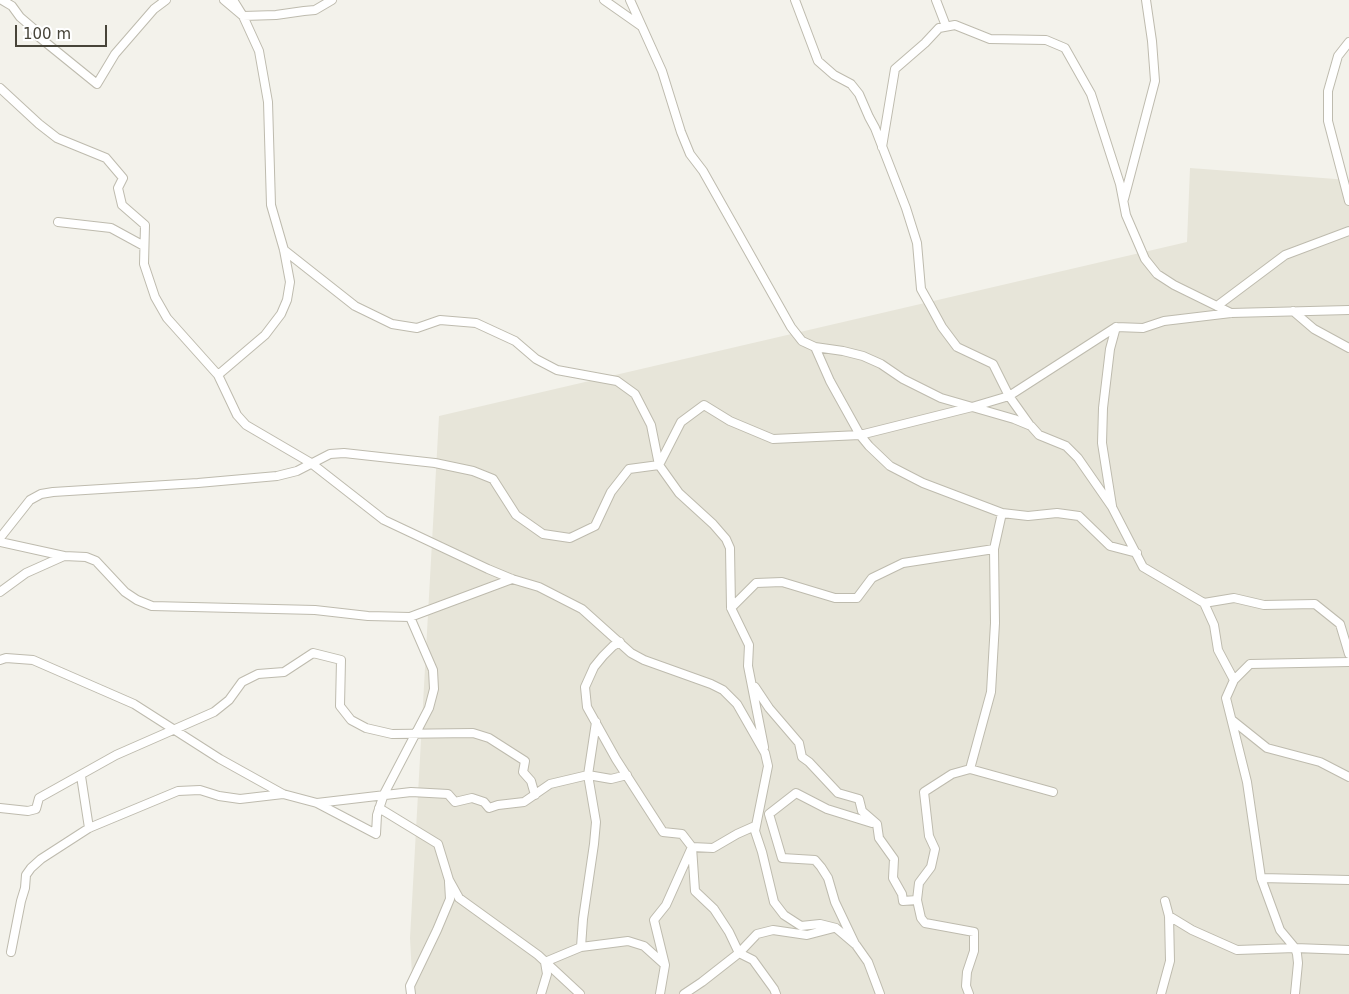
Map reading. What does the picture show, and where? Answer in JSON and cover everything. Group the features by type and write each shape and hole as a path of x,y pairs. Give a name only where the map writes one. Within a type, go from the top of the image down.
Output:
{"street":[{"path":"2,0 12,6 39,37 97,84 115,54 154,9 166,0"},
{"path":"224,0 243,16 304,12 315,10 332,0"},
{"path":"218,375 265,335 281,314 287,300 290,282 284,250 271,205 268,102 259,51 243,16 233,0"},
{"path":"604,0 643,27"},
{"path":"630,0 662,71 690,154 703,172 791,328 802,341 815,347 863,356 941,398 1014,419 1031,426"},
{"path":"795,0 818,61 834,75 851,84 859,94 868,117 875,128 906,208 917,243 921,289 942,327 957,347 993,364 1009,396 1038,435 1066,446 1078,458 1112,508 1143,567 1204,602 1214,625 1218,650 1234,680"},
{"path":"936,0 946,26"},
{"path":"1124,202 1155,81 1146,0"},
{"path":"882,147 895,69 939,28 955,25 990,39 1046,40 1064,48 1091,94 1120,184 1126,215 1145,259 1157,274 1174,285 1231,313"},
{"path":"1349,42 1338,56 1328,91 1328,121 1349,201"},
{"path":"0,88 57,138 106,158 122,178 118,188 122,205 145,226 144,264 155,297 166,318 218,375 237,415 246,426 311,463 384,520 512,579 539,587 582,609 631,653 644,660 723,690 736,704 765,753"},
{"path":"58,222 111,228 144,246"},
{"path":"1217,306 1285,255 1349,231"},
{"path":"284,250 355,306 392,324 417,328 440,320 476,323 515,341 536,359 557,370 617,381 635,394 651,425 659,465 679,493 713,524 726,539 730,548 731,608 749,645 748,666 753,683 768,766 754,831 762,852 774,902 784,915 801,926 820,924 836,928 856,945"},
{"path":"659,465 682,422 704,405 730,421 774,439 860,435 1009,396 1116,327 1144,328 1164,321 1231,313 1349,310"},
{"path":"1293,311 1314,328 1349,348"},
{"path":"1112,508 1102,443 1103,408 1110,349 1116,327"},
{"path":"815,347 830,381 860,435 890,466 923,483 1002,513 1028,516 1057,513 1079,516 1110,546 1137,553"},
{"path":"0,538 30,500 41,494 277,476 297,471 330,454 344,453 435,463 473,471 494,479 516,515 543,534 570,538 595,526 611,492 629,469 659,465"},
{"path":"970,769 991,692 995,623 994,549 1002,513"},
{"path":"0,542 64,556 86,557 96,562 125,592 137,600 152,606 316,610 368,616 410,617 512,579"},
{"path":"731,608 756,583 782,582 835,598 857,598 872,578 903,563 994,549"},
{"path":"0,592 26,573 64,556"},
{"path":"1204,602 1234,598 1264,606 1315,604 1340,624 1349,654"},
{"path":"0,660 6,658 33,660 134,704 220,759 283,794 318,803 376,834 377,815 384,794 429,708 434,690 433,670 410,617"},
{"path":"620,642 613,646 594,667 585,687 587,707 616,759 663,832 682,834 692,847 695,891 714,909 729,932 739,953 753,960 776,994"},
{"path":"0,808 28,811 36,808 39,798 116,756 214,712 229,700 242,682 258,674 284,672 313,653 341,660 340,706 351,720 366,728 392,734 473,733 489,738 526,761 523,772 531,781 535,794"},
{"path":"1295,994 1298,963 1295,948 1280,930 1262,878 1247,782 1226,698 1234,680 1250,664 1349,662"},
{"path":"753,683 769,708 799,743 802,757 838,792 859,800 862,811 877,824 879,838 894,859 893,878 902,894 903,901 917,900"},
{"path":"1232,720 1267,748 1320,762 1349,777"},
{"path":"581,946 596,822 588,775 596,722"},
{"path":"969,994 966,986 967,972 974,951 974,932 925,923 917,900 919,883 931,866 935,849 929,836 924,792 952,774 970,769 1054,792"},
{"path":"318,803 411,792 448,794 455,802 472,798 484,802 489,808 524,802 550,784 588,775 611,779 627,775"},
{"path":"81,776 89,828"},
{"path":"11,952 25,888 26,875 41,860 89,828 178,791 200,790 218,796 240,799 283,794"},
{"path":"877,824 827,809 796,793 770,814 782,858 815,860 828,878 835,902 856,945 868,962 880,994"},
{"path":"379,808 438,844 449,880 459,898 521,942 580,994"},
{"path":"692,847 713,848 737,834 756,826"},
{"path":"660,994 665,965 654,920 666,905 692,847"},
{"path":"1262,878 1349,880"},
{"path":"411,994 410,986 450,899 449,880"},
{"path":"1161,994 1170,961 1169,916 1165,901"},
{"path":"1169,916 1192,930 1237,950 1295,948 1349,950"},
{"path":"684,994 739,953 756,934 764,931 790,931 807,935 836,928"},
{"path":"545,962 581,946 628,941 644,946 665,965"},
{"path":"541,994 547,974 545,962"}],"shaded area":[{"path":"1190,168 1349,180 1349,994 413,994 410,938 439,416 1187,242"}]}
